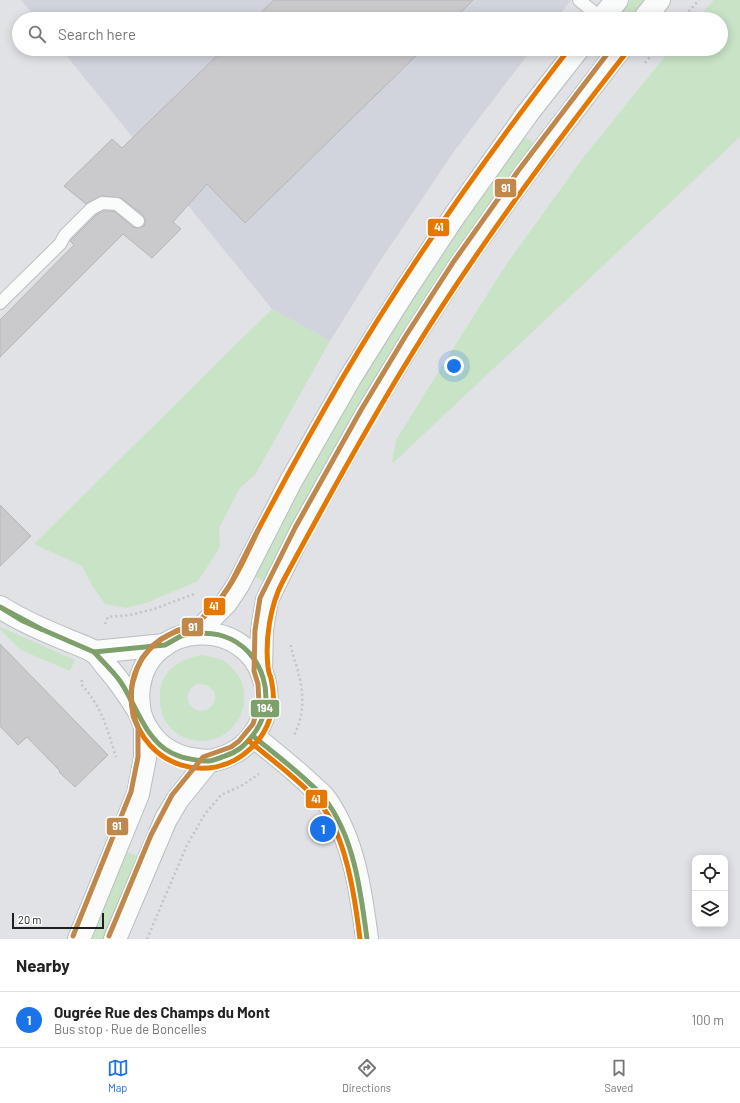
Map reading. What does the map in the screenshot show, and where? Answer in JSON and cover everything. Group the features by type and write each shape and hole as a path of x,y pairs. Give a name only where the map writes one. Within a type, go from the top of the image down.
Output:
{"main road":[{"path":"607,12 617,0"},
{"path":"650,12 659,0"},
{"path":"196,633 226,603 238,585 291,481 350,378 404,292 455,214 527,114 573,56"},
{"path":"261,671 262,630 267,600 301,531 367,413 460,265 524,175 615,56"},
{"path":"0,607 42,629 94,652 120,681 143,721 154,739 165,749 178,757 208,762 234,753 244,746 259,727 266,705 265,683 255,660 246,650 236,642 224,636 211,633 196,633 181,636 164,645 152,657 142,674 139,686 138,700 143,721 145,758 138,794 79,939"},
{"path":"94,652 164,645"},
{"path":"253,736 286,762 326,799 344,832 363,905 367,939"},
{"path":"115,939 166,819 178,799 208,762"}],"lane":[{"path":"579,0 593,12"},
{"path":"0,303 60,244 65,235 91,209 96,206 102,203 117,204 138,221"}],"path":[{"path":"688,12 699,0"},
{"path":"642,67 651,56"},
{"path":"291,639 291,646 300,677 302,706 295,732"},
{"path":"81,684 100,708 117,760"},
{"path":"147,939 187,845 205,814 222,795 241,786 262,772"}],"shaded area":[{"path":"21,0 571,0 562,12 31,12"},
{"path":"67,56 527,56 455,150 378,264 330,341 272,309"}],"green space":[{"path":"631,0 649,0 639,12 621,12"},
{"path":"714,0 740,0 740,137 392,464 396,440 506,265 583,158 665,56 728,56 728,12 703,12"},
{"path":"524,136 535,144 266,582 253,576 330,433 380,349 432,268"},
{"path":"272,309 330,341 255,475 240,488 219,528 220,547 198,581 146,603 126,608 105,604 92,585 82,566 34,544"},
{"path":"0,627 75,660 70,671 21,650 0,629"},
{"path":"202,655 222,660 237,674 243,686 244,698 242,710 237,722 229,731 218,738 204,741 184,737 170,728 163,716 160,691 163,681 173,667 191,658","holes":["198,684 207,685 214,691 215,699 208,709 202,711 197,710 192,707 189,702 189,691"]},
{"path":"127,852 138,856 104,939 92,939"}],"building":[{"path":"274,0 473,0 461,12 261,12"},
{"path":"217,56 416,56 245,223 207,184 173,222 181,229 152,258 123,234 0,357 0,320 74,245 70,241 96,215 104,211 114,211 133,227 137,228 144,226 145,219 143,215 121,198 102,196 86,204 64,186 112,139 122,148"},
{"path":"0,505 31,536 0,566"},
{"path":"0,644 108,755 75,787 27,737 18,745 0,726"}],"transit line":[{"name":"41","path":"564,56 480,169 395,292 323,412 225,593 202,619 188,628 163,638 148,651 140,662 132,683 131,694 133,711 140,730 150,745 164,757 181,765 198,768 216,767 234,761 250,749 262,735 270,719 273,702 267,646 272,612 278,590 329,496 393,384 460,279 569,127 624,56"},
{"name":"91","path":"109,936 151,835 172,795 203,757 231,747 239,741 253,724 259,704 258,684 254,671 255,630 260,598 295,528 361,410 405,337 454,261 518,171 606,56"},
{"name":"91","path":"73,936 131,792 138,757 138,728 133,716 131,700 132,685 142,658 152,646 161,639 178,630 193,627 221,599 258,530"},
{"name":"194","path":"0,607 41,629 23,621 0,607"},
{"name":"194","path":"41,629 94,652"},
{"name":"194","path":"196,633 223,636 237,643 249,652 257,664 263,678 266,693 265,707 261,722 253,735 237,750 211,761 196,760 180,756 165,749 157,742 145,726 120,681 94,652 165,645 181,636 196,633"},
{"name":"194","path":"253,736 314,787 324,798 343,829 359,884 367,939"},
{"name":"41","path":"249,741 302,785 318,801 328,814 336,830 348,867 360,939"}],"place":[{"name":"Ougrée Rue des Champs du Mont","path":"323,829"}]}
